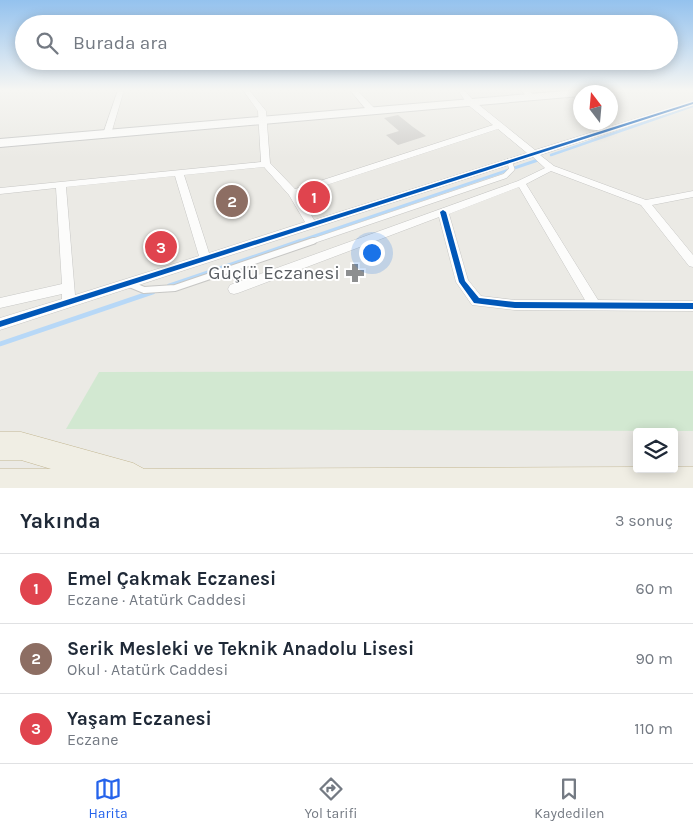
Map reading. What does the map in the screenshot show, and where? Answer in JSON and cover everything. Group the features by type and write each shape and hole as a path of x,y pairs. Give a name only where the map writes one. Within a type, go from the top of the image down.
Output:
{"highway":[{"path":"0,446 22,446 156,484"},
{"path":"14,484 693,482"}],"main road":[{"path":"0,143 351,113"}],"street":[{"path":"107,134 114,113"},
{"path":"261,113 266,164 293,192 312,225"},
{"path":"483,113 551,168 645,203 693,263"},
{"path":"0,302 69,295 126,283 662,113"},
{"path":"293,192 498,126"},
{"path":"0,191 266,164"},
{"path":"234,290 521,183 551,168"},
{"path":"179,174 205,258"},
{"path":"521,183 595,306"},
{"path":"61,185 69,295"},
{"path":"645,203 693,194"},
{"path":"443,212 462,282 478,301 515,305 693,306"},
{"path":"0,324 69,295"}],"lane":[{"path":"126,283 137,289 153,291 174,288 505,176 512,169 509,161"}],"green space":[{"path":"693,371 693,431 678,431 678,428 633,428 633,431 66,429 99,372"}],"building":[{"path":"398,115 426,136 398,145 386,135 399,131 384,118"}],"waterway":[{"path":"551,155 673,113"},
{"path":"297,242 538,160"},
{"path":"169,286 301,241"},
{"path":"0,344 153,292"}],"cycle path":[{"path":"0,324 662,113"},
{"path":"443,212 462,282 477,301 515,305 693,306"}],"place":[{"name":"Emel Çakmak Eczanesi","path":"314,197"},
{"name":"Serik Mesleki ve Teknik Anadolu Lisesi","path":"232,201"},
{"name":"Yaşam Eczanesi","path":"161,247"},
{"name":"Güçlü Eczanesi","path":"355,273"}]}
